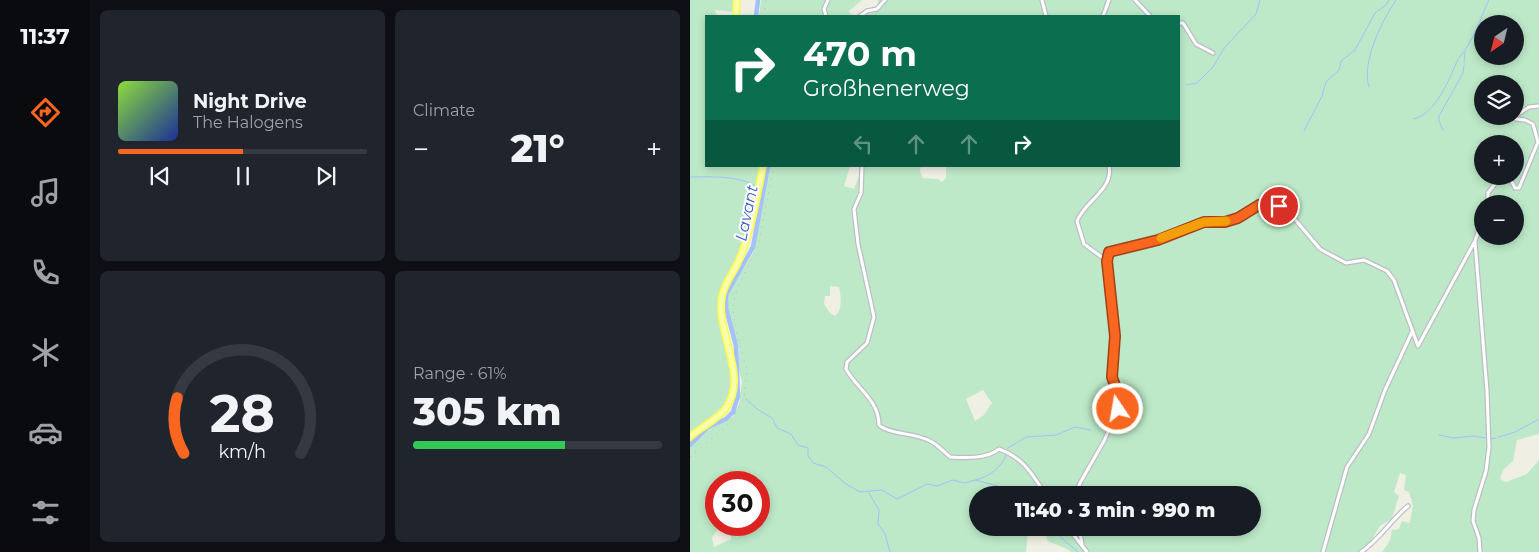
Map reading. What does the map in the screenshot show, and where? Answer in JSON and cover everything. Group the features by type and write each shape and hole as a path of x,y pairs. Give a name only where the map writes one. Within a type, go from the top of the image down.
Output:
{"main road":[{"path":"736,15 737,0"},
{"path":"690,437 722,412 733,391 721,298 726,283 741,256 746,242 763,167"}],"street":[{"path":"826,15 824,9 828,0"},
{"path":"861,15 867,11 877,9 885,0"},
{"path":"1042,0 1046,15"},
{"path":"1103,15 1109,0"},
{"path":"1134,0 1149,15"},
{"path":"1180,23 1184,23 1196,44 1214,53"},
{"path":"1524,111 1539,106"},
{"path":"1524,120 1533,124 1538,142 1524,176"},
{"path":"862,167 861,193 854,209 858,244 874,317 867,343 847,362 846,369 850,377 873,401 879,417 879,425 882,428 911,433 930,440 950,457 993,454 999,449 1013,454 1031,472 1040,486"},
{"path":"1109,167 1108,181 1085,207 1077,221 1084,244 1104,251 1158,240 1204,222 1225,222 1238,218 1259,205 1266,203 1279,206 1288,212 1320,249 1346,263 1364,260 1387,271 1394,280 1416,345 1419,346 1474,243"},
{"path":"1475,245 1487,391 1489,447 1486,470 1474,510 1473,521 1480,552"},
{"path":"1080,486 1118,409 1120,400 1112,377 1115,336 1107,261 1104,251"},
{"path":"1104,251 1107,261"},
{"path":"1323,552 1347,467 1369,434 1390,380 1412,332"},
{"path":"1361,552 1379,538 1386,527 1408,506"},
{"path":"1074,536 1087,552"},
{"path":"1080,536 1083,547"}],"green space":[{"path":"690,0 735,0 734,12 715,10 717,15 705,15 705,167 761,167 756,190 753,187 745,194 748,205 753,205 741,244 740,254 726,279 720,311 731,380 730,396 720,413 690,435"},
{"path":"761,0 862,0 849,11 850,14 854,15 759,15"},
{"path":"878,0 1539,0 1539,434 1517,440 1513,461 1503,470 1500,479 1506,482 1527,474 1539,460 1539,552 1382,552 1390,540 1392,530 1399,529 1402,521 1410,523 1413,505 1409,492 1404,490 1406,475 1400,473 1394,492 1399,496 1392,518 1380,526 1364,552 1071,552 1047,540 1046,536 1261,536 1261,486 969,486 969,536 1028,536 1026,552 690,552 690,446 711,427 732,417 739,405 742,381 738,368 739,349 728,310 728,295 753,253 770,167 850,167 844,186 854,189 863,167 921,167 920,171 923,178 938,179 942,182 946,178 946,167 1180,167 1180,15 864,15 874,13 878,6","holes":["830,286 839,287 841,298 839,310 835,316 830,313 824,304 825,296 830,296","983,390 992,403 984,415 975,421 966,399"]}],"waterway":[{"name":"Lavant","path":"756,15 758,0"},
{"path":"1187,85 1197,83 1213,67 1225,47 1256,14 1260,0"},
{"path":"1304,131 1322,96 1326,82 1339,70 1341,61 1355,50 1375,13 1386,5 1389,0"},
{"path":"1369,87 1367,77 1370,54 1379,30 1396,0"},
{"path":"1459,58 1473,36 1489,0"},
{"path":"1464,63 1465,52"},
{"path":"1414,119 1429,110 1442,94 1458,59"},
{"path":"1443,130 1439,116 1463,73 1464,65"},
{"name":"Lavant","path":"690,445 708,427 726,419 733,412 738,396 736,346 726,308 726,295 753,247 768,167"},
{"path":"690,177 732,178 756,186"},
{"path":"746,399 757,409 772,418 777,428 791,434 798,445 808,448 808,456 813,463 826,467 846,484 860,492 882,490 897,499 927,484 937,486 953,480 965,483 975,480 998,486"},
{"path":"1499,437 1515,432 1539,419"},
{"path":"1008,448 1026,437 1056,435 1075,427 1091,430"},
{"path":"1439,435 1453,438 1472,436 1486,438"},
{"path":"1491,439 1496,438"},
{"path":"976,480 994,471 1006,455"},
{"path":"869,493 879,510 878,524 885,534 890,552"},
{"path":"1059,536 1078,552"}],"railway":[{"path":"764,15 766,0"},
{"path":"690,457 729,424 744,398 747,370 735,327 733,305 738,286 758,246 774,167"}],"slow traffic":[{"path":"1161,238 1204,222 1226,221"}],"route":[{"path":"1118,409 1120,400 1113,386 1112,377 1115,336 1112,290 1107,261 1109,252 1158,240 1204,222 1225,222 1238,218 1259,205 1266,203 1279,206"}]}
